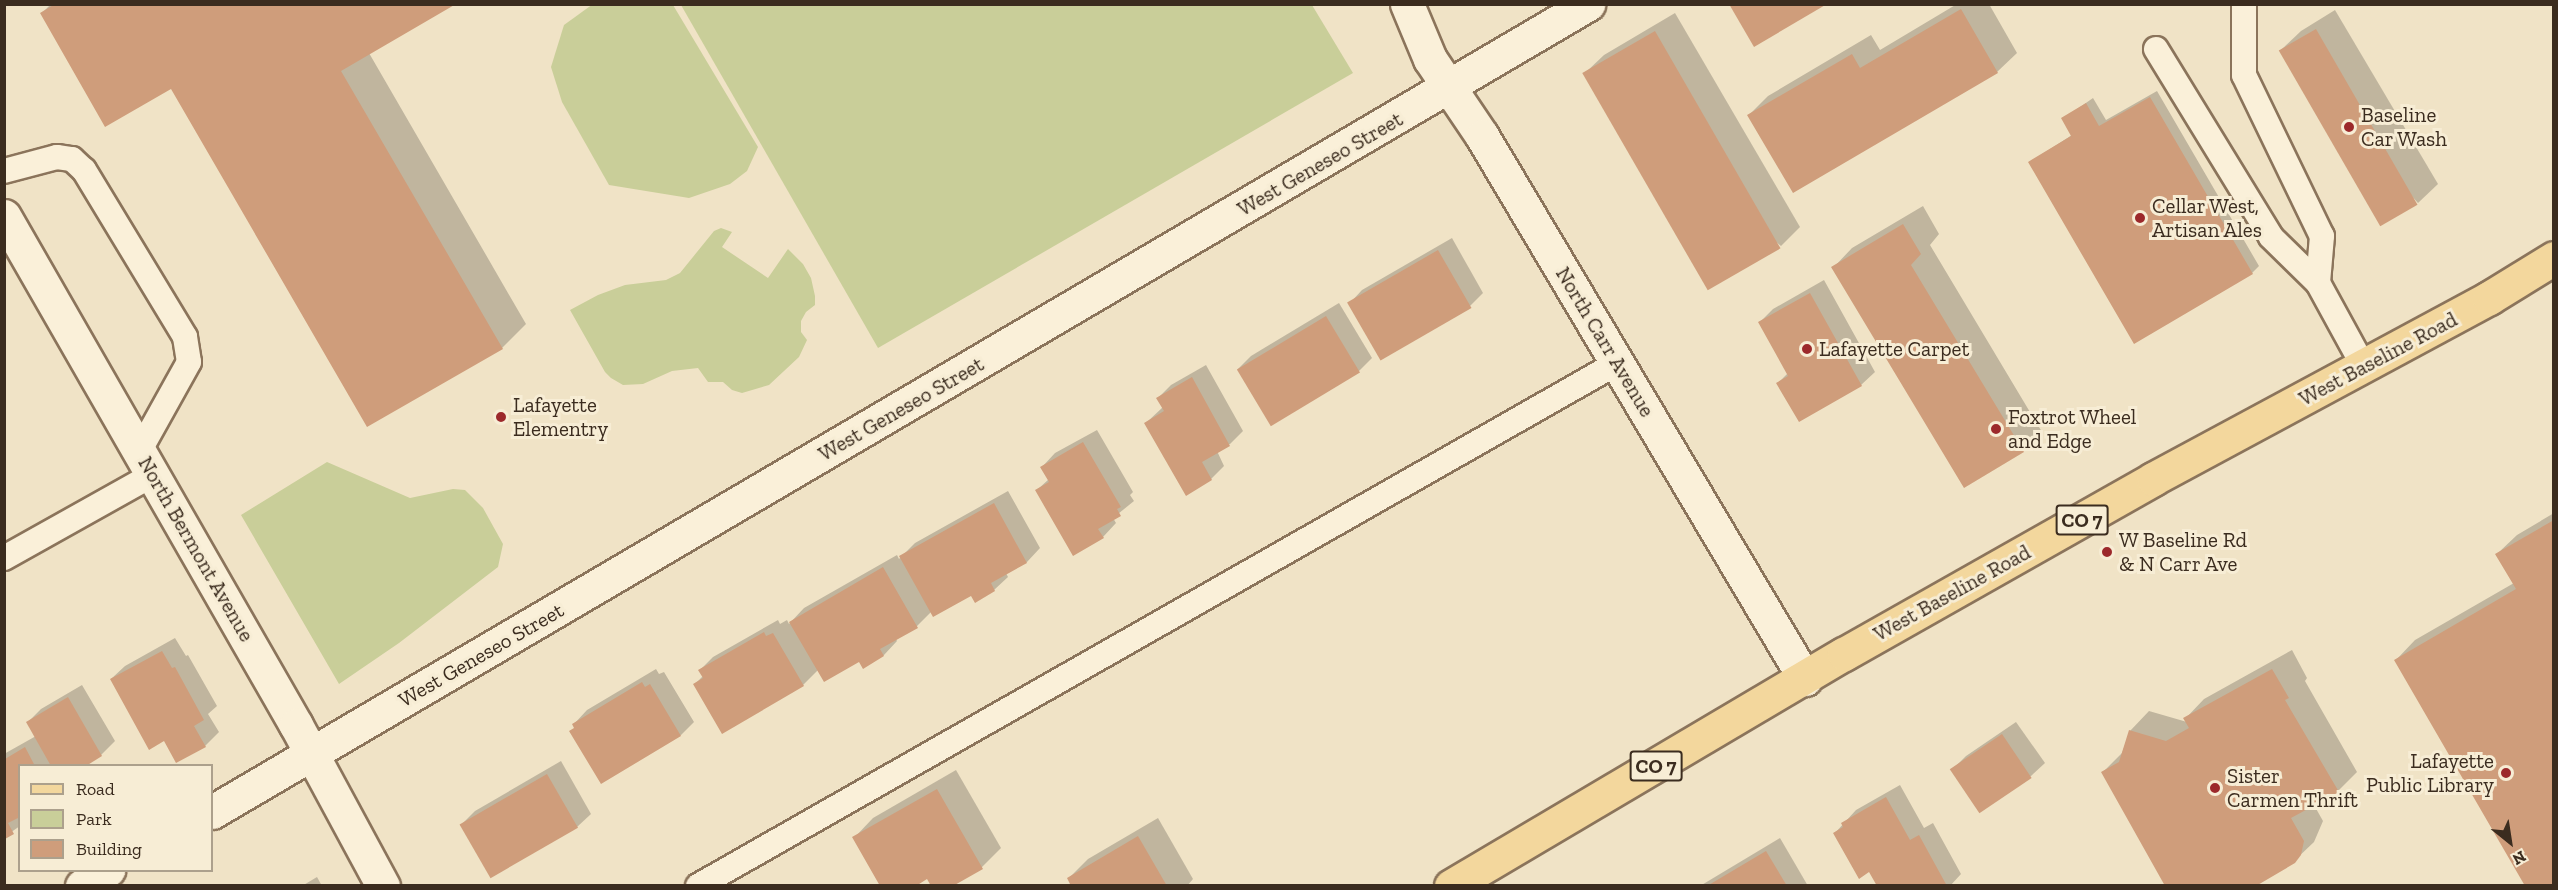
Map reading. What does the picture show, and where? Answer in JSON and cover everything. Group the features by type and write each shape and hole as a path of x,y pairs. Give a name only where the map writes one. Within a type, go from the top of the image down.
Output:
{"main road":[{"name":"West Baseline Road","path":"1451,885 2153,479 2489,298 2553,258"}],"street":[{"name":"North Carr Avenue","path":"1407,4 1430,59 1482,136 1804,679"},
{"name":"West Geneseo Street","path":"213,811 1588,4"},
{"name":"North Bermont Avenue","path":"4,216 147,462 312,754 383,885"},
{"path":"82,885 105,872"}],"lane":[{"path":"2244,4 2244,75 2322,236 2318,283"},
{"path":"2156,49 2271,237 2318,283 2364,367"},
{"path":"4,171 57,157 72,159 84,170 186,337 189,362 147,462 4,558"},
{"path":"699,885 1617,363"}],"green space":[{"path":"593,4 673,5 758,147 747,171 730,184 689,198 609,185 562,102 551,67 564,25"},
{"path":"681,5 1312,5 1353,73 878,348"},
{"path":"721,228 732,232 722,247 768,278 788,249 803,264 811,278 815,305 806,312 801,321 801,332 807,340 799,357 769,385 742,393 732,390 723,382 708,382 698,368 672,371 643,384 623,385 611,378 605,372 570,310 598,295 625,285 666,280 680,273 714,231"},
{"path":"327,462 410,498 453,489 465,490 483,508 503,544 498,567 399,643 339,684 241,515"}],"building":[{"path":"55,4 456,4 341,71 503,349 367,427 171,89 105,127 40,13"},
{"path":"1729,4 1827,4 1754,47"},
{"path":"1961,9 1998,73 1793,193 1747,115 1852,54 1860,68"},
{"name":"Baseline Car Wash","path":"2316,29 2418,205 2380,226 2279,50"},
{"path":"1655,31 1780,248 1708,290 1582,73"},
{"name":"Cellar West, Artisan Ales","path":"2150,97 2253,274 2134,344 2028,162 2071,136 2061,118 2086,103 2099,126"},
{"path":"1903,224 1921,254 1911,265 2024,452 1964,488 1831,267"},
{"path":"1438,250 1472,308 1381,361 1347,302"},
{"name":"Lafayette Carpet","path":"1810,293 1862,386 1799,422 1776,383 1788,376 1758,322"},
{"path":"1326,316 1360,373 1271,426 1237,370"},
{"path":"1192,377 1230,446 1202,462 1212,480 1186,496 1144,423 1164,411 1156,398"},
{"path":"1083,442 1121,507 1117,509 1121,516 1098,529 1104,538 1073,556 1035,490 1049,482 1040,467"},
{"path":"994,503 1027,563 991,583 995,591 975,603 971,596 933,617 899,556"},
{"name":"Lafayette Public Library","path":"2554,520 2554,886 2525,886 2394,660 2516,589 2495,554"},
{"path":"883,567 918,628 880,649 884,656 863,669 859,662 824,682 789,622"},
{"path":"764,632 766,636 773,633 804,686 722,734 693,684 703,678 698,670"},
{"path":"162,651 172,668 175,667 204,720 194,726 206,747 176,763 164,741 149,750 110,679"},
{"path":"2272,669 2289,698 2285,700 2339,792 2291,818 2304,841 2301,855 2295,863 2256,886 2165,886 2101,772 2119,762 2129,730 2166,741 2189,728 2183,718"},
{"path":"642,682 645,687 650,684 681,736 601,784 569,731 574,728 572,724"},
{"path":"68,697 102,756 89,764 50,764 26,722"},
{"path":"2002,734 2032,778 1979,813 1950,769"},
{"path":"25,747 34,764 18,764 18,818 8,823 14,834 5,839 5,759"},
{"path":"547,774 578,828 491,878 460,824"},
{"path":"937,789 983,869 953,886 931,886 927,879 916,886 880,886 852,837"},
{"path":"1886,797 1910,840 1919,835 1947,886 1877,886 1869,872 1859,879 1833,833 1843,827 1841,823"},
{"path":"1138,836 1167,886 1071,886 1067,878"},
{"path":"1766,851 1787,886 1707,886"}],"place":[{"name":"Baseline Car Wash","path":"2349,127"},
{"name":"Cellar West, Artisan Ales","path":"2140,218"},
{"name":"Lafayette Carpet","path":"1807,349"},
{"name":"Lafayette Elementry","path":"501,417"},
{"name":"Foxtrot Wheel and Edge","path":"1996,429"},
{"name":"W Baseline Rd & N Carr Ave","path":"2107,552"},
{"name":"Lafayette Public Library","path":"2506,773"},
{"name":"Sister Carmen Thrift","path":"2215,788"}]}
